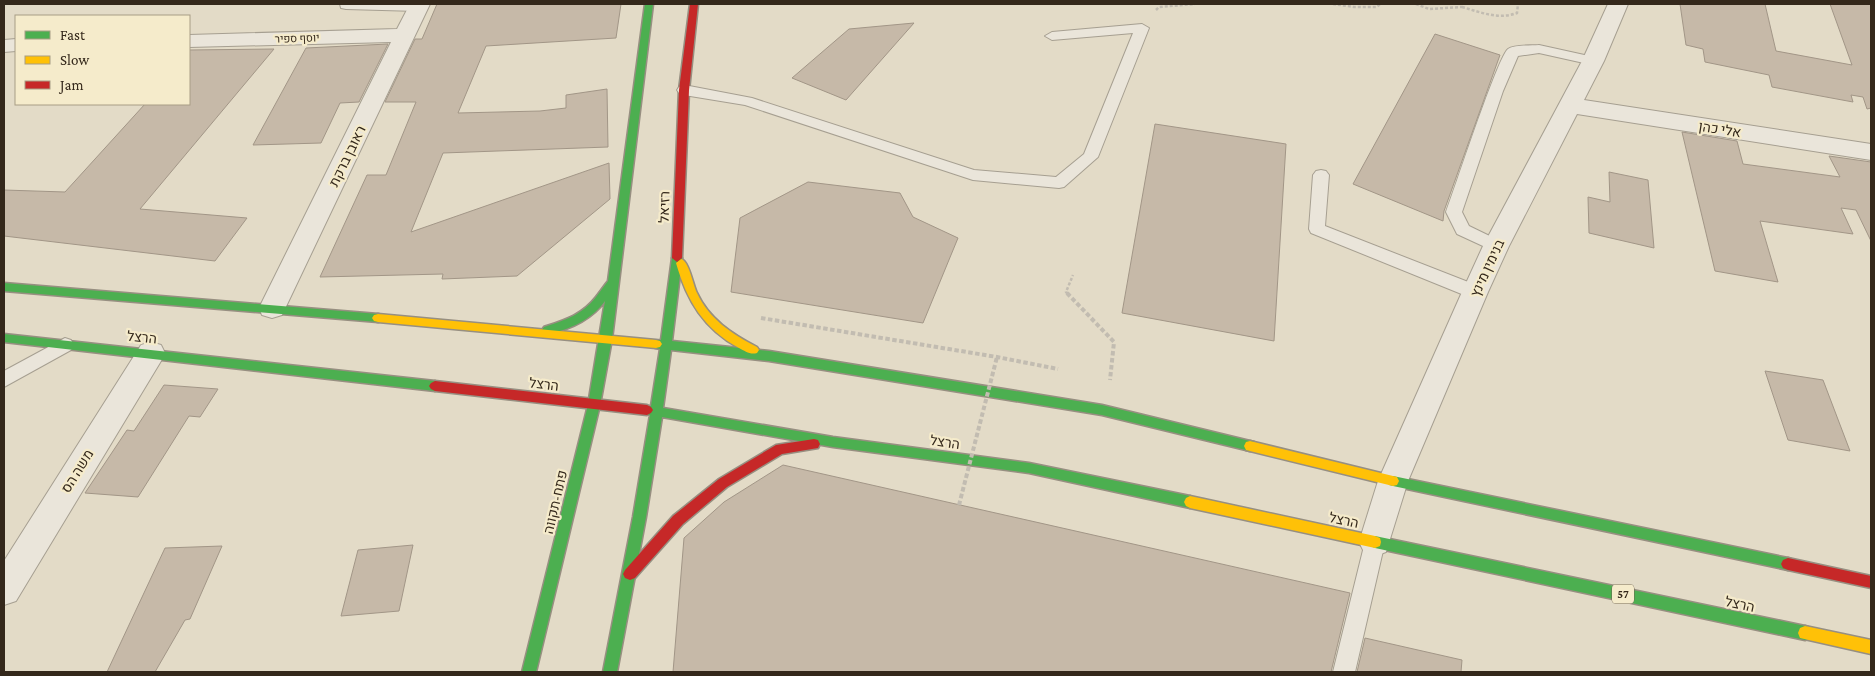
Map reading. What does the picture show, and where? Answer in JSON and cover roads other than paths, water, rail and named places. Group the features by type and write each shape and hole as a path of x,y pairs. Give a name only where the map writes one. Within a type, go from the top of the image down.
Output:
{"main road":[{"path":"606,339 649,4"},
{"name":"רזיאל","path":"655,411 667,346 678,247 684,90 694,4"},
{"path":"678,247 692,298 709,323 726,336 769,356"},
{"path":"541,332 573,324 591,312 602,301 613,281"},
{"path":"4,287 541,332 769,356 1102,410 1394,481 1871,582"},
{"name":"הרצל","path":"4,338 655,411 834,442 1028,468 1871,647"},
{"name":"פתח-תקווה","path":"529,672 594,405 606,339"},
{"path":"610,672 630,574 655,411"},
{"path":"630,574 678,520 723,483 780,449 834,442"}],"street":[{"name":"בנימין מינץ","path":"1375,542 1394,481 1475,292 1496,246 1593,61 1618,4"},
{"name":"ראובן ברקת","path":"272,308 419,6"},
{"name":"יוסף ספיר","path":"190,41 406,35"},
{"name":"אלי כהן","path":"1569,105 1871,152"},
{"name":"משה הס","path":"4,590 150,353"}],"lane":[{"path":"346,5 419,6"},
{"path":"684,90 747,101 974,175 1059,183 1090,157 1142,28 1052,36"},
{"path":"1496,246 1463,230 1454,212 1487,114 1512,52 1539,48 1593,61"},
{"path":"1321,175 1317,229 1475,292"},
{"path":"4,380 65,345"},
{"path":"1344,672 1375,542"}]}
